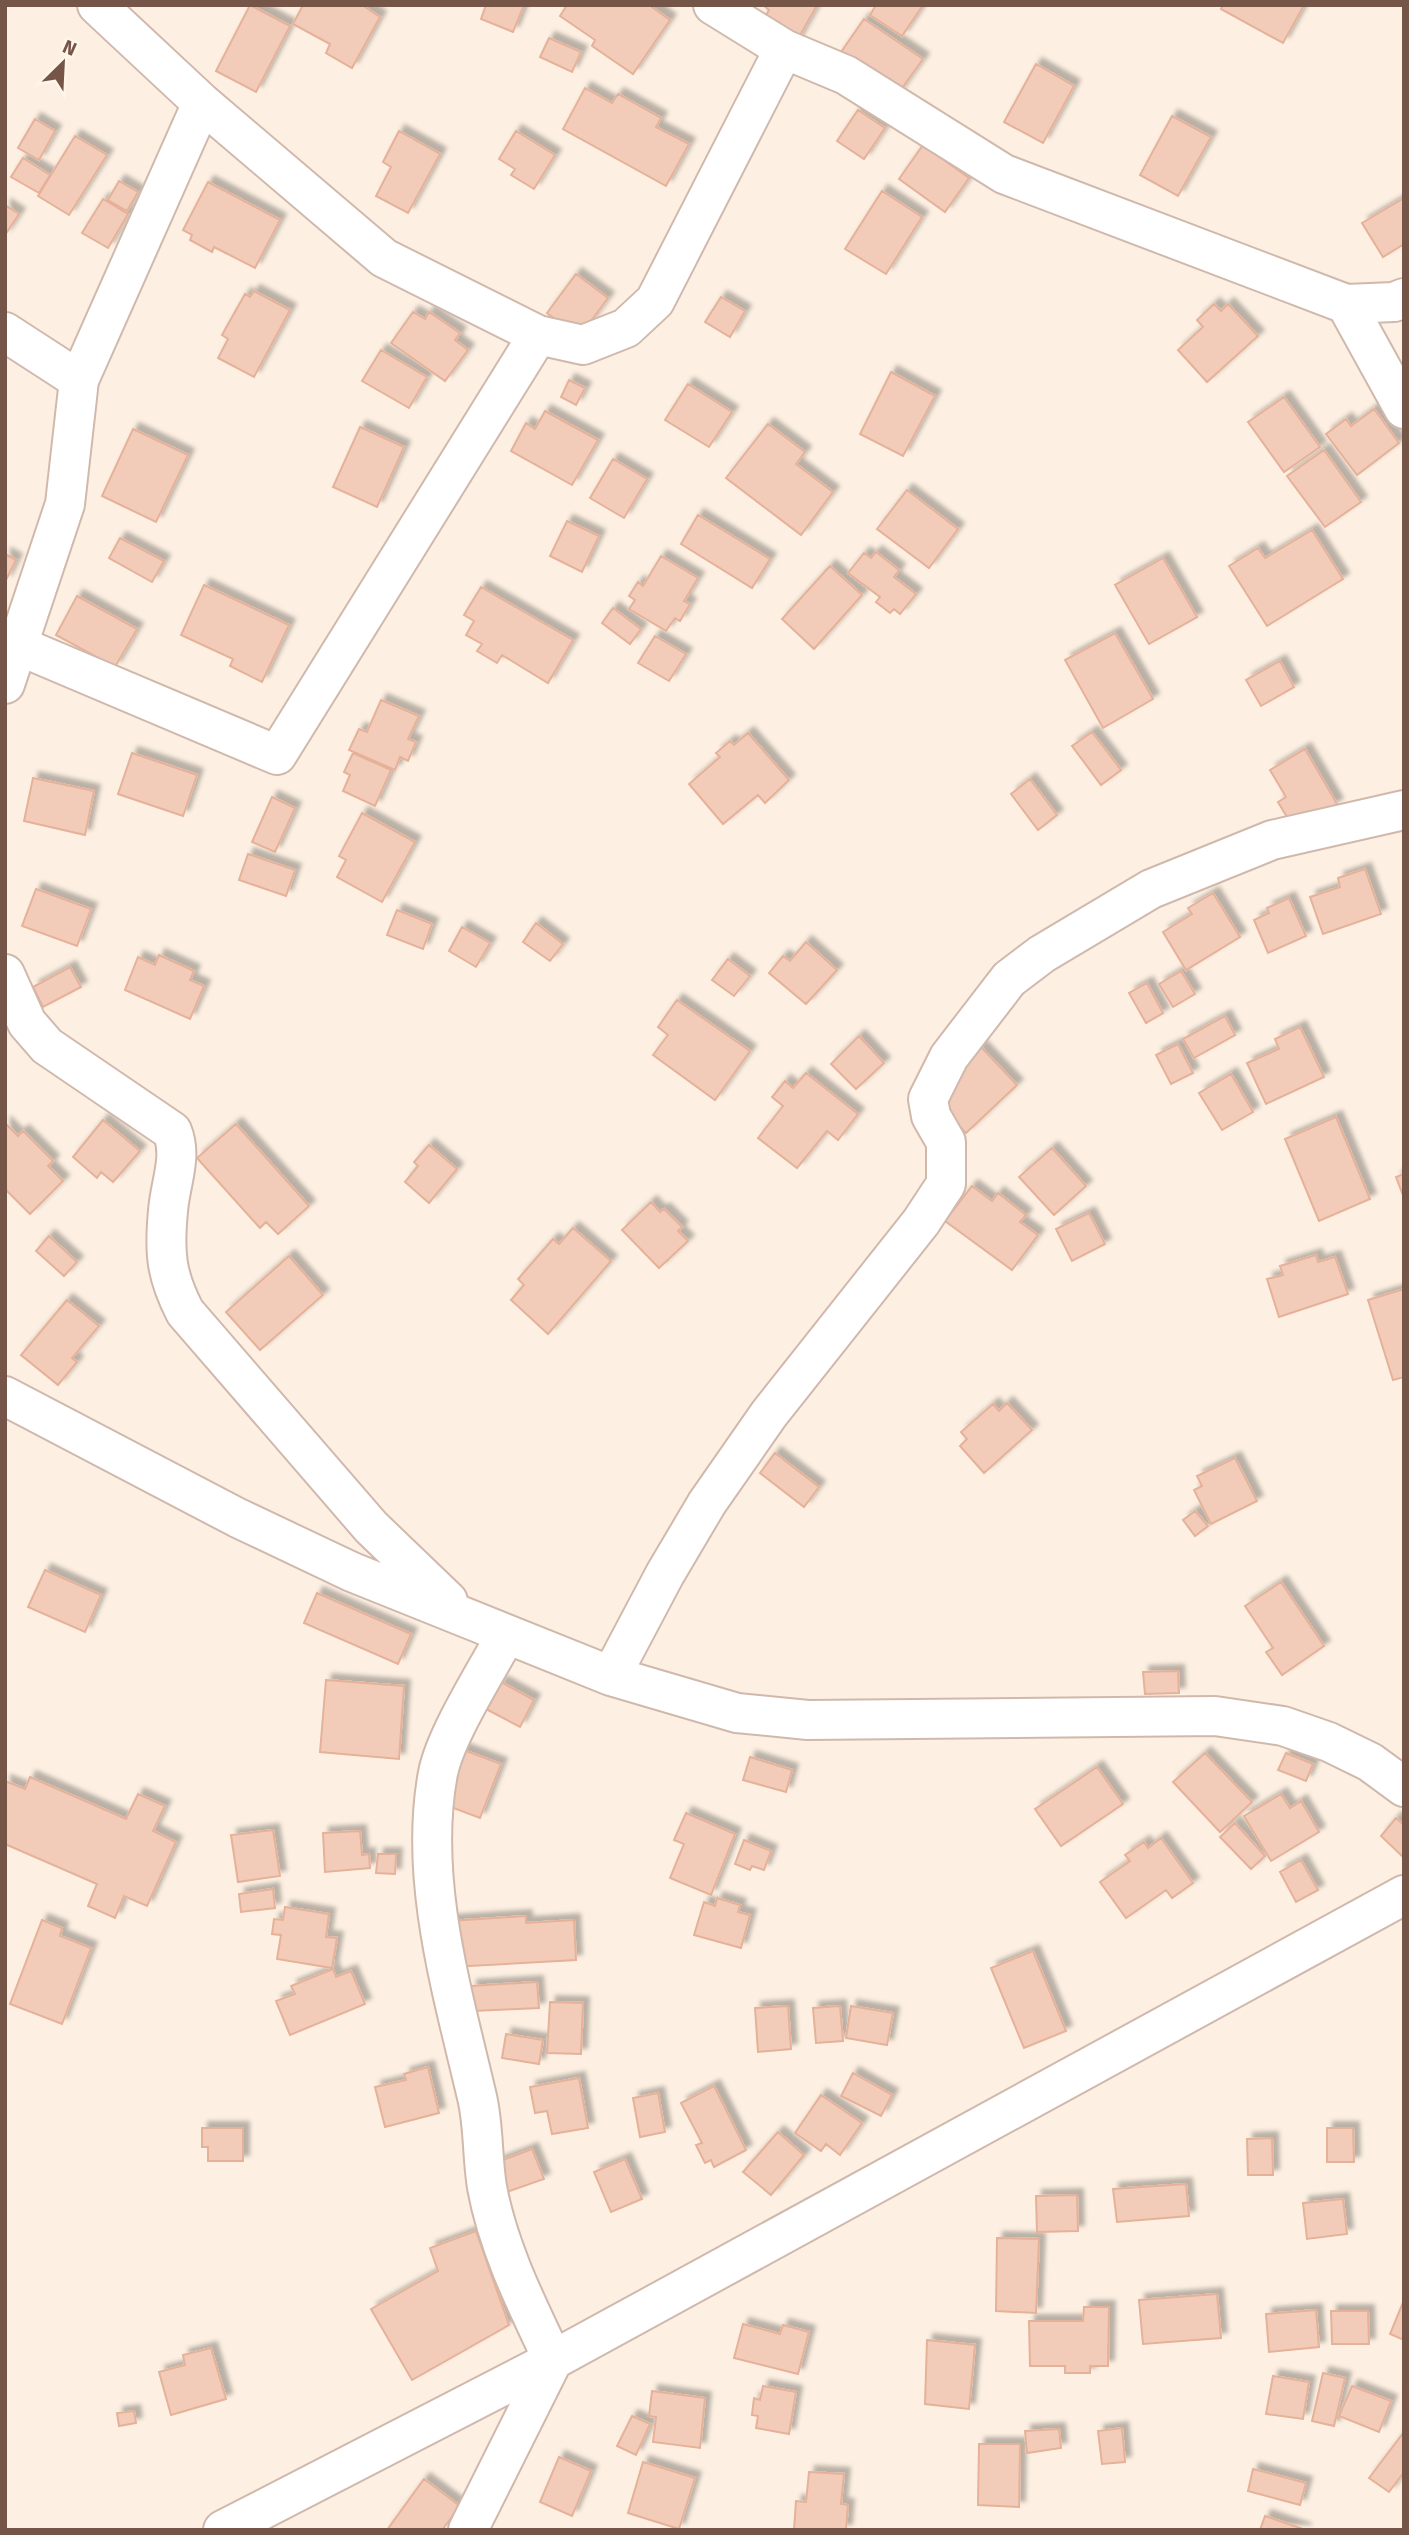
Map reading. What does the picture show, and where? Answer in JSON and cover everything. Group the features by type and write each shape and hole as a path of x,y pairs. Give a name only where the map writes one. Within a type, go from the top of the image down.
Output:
{"street":[{"path":"97,5 202,103 384,258 538,335 583,345 626,328 655,300 784,49"},
{"path":"713,5 784,49 846,75 1004,174 1346,304 1394,302 1404,298"},
{"path":"5,684 65,504 79,380 202,103"},
{"path":"1346,304 1404,410"},
{"path":"5,332 79,380"},
{"path":"17,645 278,755 538,335"},
{"path":"611,1676 665,1574 707,1503 769,1414 921,1222 946,1184 946,1142 930,1116 928,1098 949,1057 1009,979 1042,954 1151,889 1272,840 1404,810"},
{"path":"5,974 27,1023 47,1046 172,1130 179,1147 168,1210 166,1252 169,1280 185,1312 371,1527 419,1576 471,1621"},
{"path":"5,1396 238,1518 471,1621 611,1676 737,1713 808,1720 1215,1716 1269,1724 1329,1742 1370,1762 1404,1787"},
{"path":"506,1635 465,1709 439,1769 431,1818 442,1949 478,2102 487,2188 514,2277 553,2360"},
{"path":"223,2530 553,2360 1404,1895"},
{"path":"468,2530 553,2360"}],"building":[{"path":"250,5 290,26 256,92 216,71"},
{"path":"303,5 362,5 380,17 352,68 326,53 330,44 293,24"},
{"path":"486,5 524,5 513,32 481,19"},
{"path":"567,5 649,5 670,20 633,74 592,46 595,40 560,16"},
{"path":"763,5 817,5 795,44 761,24 769,10"},
{"path":"876,5 923,5 902,36 870,15"},
{"path":"1223,5 1304,5 1283,43 1221,9"},
{"path":"864,19 923,59 897,95 839,55"},
{"path":"549,38 581,52 572,72 540,57"},
{"path":"1036,64 1074,86 1043,143 1004,122"},
{"path":"585,88 612,103 618,94 661,118 656,127 689,144 666,186 563,129"},
{"path":"858,110 885,128 864,159 837,141"},
{"path":"1172,116 1211,137 1178,196 1140,175"},
{"path":"35,119 55,131 39,160 18,148"},
{"path":"399,131 440,154 408,213 376,196 391,167 383,162"},
{"path":"516,131 555,155 534,189 511,175 515,169 499,159"},
{"path":"75,136 107,155 69,215 38,196"},
{"path":"923,145 969,178 945,212 899,179"},
{"path":"23,158 50,175 39,193 11,177"},
{"path":"119,181 138,192 127,211 108,200"},
{"path":"208,182 280,220 255,268 214,247 212,252 190,240 192,235 183,230"},
{"path":"882,191 922,217 886,274 845,249"},
{"path":"1404,198 1404,244 1383,257 1362,223"},
{"path":"103,199 128,214 108,248 82,233"},
{"path":"5,205 19,214 5,235"},
{"path":"576,274 608,298 579,337 547,313"},
{"path":"254,291 290,310 254,377 218,358 228,339 222,335 245,294 250,297"},
{"path":"721,297 745,311 730,337 705,322"},
{"path":"1214,304 1221,311 1228,304 1258,336 1207,382 1178,350 1203,327 1197,320"},
{"path":"413,312 425,319 429,312 460,333 455,340 468,350 445,381 391,343"},
{"path":"381,350 427,377 409,408 362,381"},
{"path":"891,372 935,396 903,456 860,434"},
{"path":"569,380 585,388 576,405 561,397"},
{"path":"688,384 732,412 709,447 665,420"},
{"path":"1284,397 1320,447 1284,472 1248,422"},
{"path":"1374,409 1399,443 1357,475 1326,434 1346,419 1351,426"},
{"path":"545,411 598,440 572,485 511,451 526,423 535,429"},
{"path":"768,424 805,452 796,464 833,492 801,535 726,478"},
{"path":"360,427 404,447 377,507 333,487"},
{"path":"133,429 188,455 156,522 102,496"},
{"path":"1324,450 1361,502 1325,527 1287,476"},
{"path":"613,459 647,479 624,518 590,498"},
{"path":"907,490 958,529 929,568 877,529"},
{"path":"698,515 770,559 752,588 681,544"},
{"path":"567,521 599,536 582,572 550,556"},
{"path":"1312,530 1343,579 1267,626 1229,566 1258,548 1265,558"},
{"path":"120,538 164,561 152,582 109,558"},
{"path":"876,552 899,570 894,577 916,594 900,614 894,609 890,613 876,602 880,597 848,573 864,553 871,558"},
{"path":"5,554 16,560 5,582"},
{"path":"661,556 698,578 684,601 690,604 680,621 675,618 666,631 629,609 635,600 629,596 638,582 643,586"},
{"path":"1163,558 1197,617 1149,644 1115,585"},
{"path":"830,566 862,595 814,649 782,619"},
{"path":"204,585 289,625 262,682 230,666 233,659 181,635"},
{"path":"481,587 573,640 548,683 502,655 497,663 477,651 482,644 466,635 474,621 464,615"},
{"path":"77,596 137,629 115,667 56,635"},
{"path":"613,608 641,629 630,644 602,623"},
{"path":"1115,633 1153,699 1103,728 1065,660"},
{"path":"655,636 686,654 669,681 638,663"},
{"path":"1280,661 1294,687 1261,706 1246,680"},
{"path":"381,700 419,716 408,739 416,742 408,761 400,757 395,770 349,750 359,729 367,732"},
{"path":"1092,732 1121,770 1101,785 1072,746"},
{"path":"748,733 789,780 765,803 758,795 723,824 689,784 720,757 716,753 730,741 734,745"},
{"path":"1305,749 1337,804 1294,829 1278,802 1286,797 1270,770"},
{"path":"132,753 197,775 183,816 118,794"},
{"path":"353,753 391,770 375,806 343,791 350,775 344,772"},
{"path":"33,778 94,791 85,835 24,821"},
{"path":"1030,779 1057,815 1038,830 1011,794"},
{"path":"272,797 295,808 275,852 252,842"},
{"path":"362,813 415,842 382,902 337,877 346,860 339,856"},
{"path":"248,854 295,870 286,896 239,880"},
{"path":"1365,869 1381,914 1323,934 1310,897 1340,887 1338,878"},
{"path":"36,889 91,909 77,946 22,926"},
{"path":"1213,893 1240,937 1186,970 1163,932 1192,914 1188,908"},
{"path":"1289,898 1306,936 1268,953 1254,920 1269,913 1267,908"},
{"path":"397,910 432,924 423,949 387,935"},
{"path":"536,923 563,944 550,961 523,942"},
{"path":"462,927 490,943 476,967 449,951"},
{"path":"806,942 837,970 806,1004 769,973 783,956 790,961"},
{"path":"159,955 194,971 190,980 204,986 190,1019 125,990 138,957 155,965"},
{"path":"728,959 750,976 734,996 712,980"},
{"path":"70,967 81,987 43,1007 33,987"},
{"path":"1181,971 1195,994 1173,1007 1159,984"},
{"path":"1147,983 1163,1013 1146,1023 1129,993"},
{"path":"677,1000 750,1051 715,1100 653,1055 668,1035 658,1027"},
{"path":"1225,1016 1235,1035 1194,1058 1183,1039"},
{"path":"1300,1027 1324,1077 1266,1104 1247,1063 1279,1049 1275,1039"},
{"path":"859,1036 884,1063 856,1089 831,1064"},
{"path":"1178,1044 1193,1073 1171,1084 1156,1055"},
{"path":"981,1047 1017,1085 966,1133 935,1102 953,1075"},
{"path":"806,1073 858,1114 838,1140 827,1131 797,1168 758,1138 783,1106 772,1097 785,1081 793,1088"},
{"path":"1231,1074 1253,1112 1222,1130 1199,1093"},
{"path":"1336,1117 1370,1199 1319,1221 1285,1139"},
{"path":"103,1120 140,1151 113,1182 101,1172 97,1178 73,1157"},
{"path":"5,1123 18,1136 23,1131 53,1161 48,1166 63,1181 30,1214 5,1189"},
{"path":"236,1124 309,1206 278,1234 266,1222 260,1228 197,1158"},
{"path":"429,1145 457,1169 429,1203 405,1182 418,1166 414,1162"},
{"path":"1052,1148 1086,1186 1054,1215 1019,1177"},
{"path":"1404,1174 1404,1198 1396,1177"},
{"path":"972,1186 992,1201 998,1193 1026,1215 1020,1222 1038,1235 1012,1270 945,1221"},
{"path":"651,1202 660,1212 664,1209 682,1227 678,1231 688,1241 659,1268 622,1230"},
{"path":"1089,1213 1105,1244 1072,1261 1056,1229"},
{"path":"573,1228 611,1261 548,1334 511,1300 524,1285 518,1279 553,1239 559,1244"},
{"path":"49,1236 77,1262 64,1276 36,1251"},
{"path":"1316,1255 1318,1262 1335,1257 1348,1294 1279,1317 1267,1279 1283,1275 1280,1266"},
{"path":"289,1256 323,1295 260,1350 226,1312"},
{"path":"1404,1289 1404,1377 1393,1380 1368,1300"},
{"path":"67,1300 99,1326 72,1358 77,1362 58,1385 21,1355"},
{"path":"1007,1403 1032,1430 984,1473 960,1446 967,1439 961,1432 993,1404 999,1411"},
{"path":"775,1453 819,1487 804,1507 760,1473"},
{"path":"1235,1458 1257,1501 1211,1524 1194,1490 1202,1486 1197,1476"},
{"path":"1195,1511 1208,1526 1195,1536 1183,1520"},
{"path":"45,1570 101,1595 85,1632 28,1607"},
{"path":"1281,1582 1324,1646 1282,1675 1266,1652 1273,1648 1245,1606"},
{"path":"317,1593 411,1634 398,1664 304,1623"},
{"path":"1178,1671 1179,1693 1145,1694 1143,1672"},
{"path":"326,1680 404,1686 399,1759 320,1752"},
{"path":"501,1682 534,1700 520,1727 486,1709"},
{"path":"461,1749 501,1764 480,1818 440,1803"},
{"path":"1205,1753 1252,1802 1220,1832 1173,1782"},
{"path":"1286,1753 1313,1764 1306,1781 1278,1770"},
{"path":"750,1757 792,1770 786,1792 743,1780"},
{"path":"1097,1767 1123,1804 1061,1846 1035,1809"},
{"path":"30,1777 126,1819 138,1794 165,1806 153,1831 176,1842 147,1906 124,1896 115,1918 88,1906 97,1884 5,1844 5,1781 25,1789"},
{"path":"1281,1794 1290,1808 1301,1801 1319,1832 1271,1861 1244,1816"},
{"path":"686,1813 735,1834 711,1895 670,1878 684,1844 674,1840"},
{"path":"1396,1818 1404,1825 1404,1858 1381,1836"},
{"path":"1235,1823 1265,1856 1251,1869 1220,1837"},
{"path":"273,1830 280,1876 238,1882 231,1835"},
{"path":"360,1831 362,1855 369,1854 370,1868 325,1872 323,1833"},
{"path":"1161,1838 1193,1883 1172,1898 1166,1890 1126,1918 1100,1882 1130,1861 1125,1855 1144,1842 1148,1848"},
{"path":"744,1840 771,1851 764,1870 752,1866 750,1870 735,1864"},
{"path":"378,1854 396,1854 395,1874 376,1873"},
{"path":"1301,1860 1318,1890 1296,1902 1280,1872"},
{"path":"273,1889 275,1908 241,1912 239,1894"},
{"path":"717,1898 740,1905 738,1912 750,1915 741,1948 694,1935 704,1902 715,1906"},
{"path":"285,1907 329,1914 326,1937 337,1938 332,1968 277,1959 281,1935 272,1934 274,1919 283,1920"},
{"path":"526,1916 526,1923 574,1920 576,1960 451,1967 449,1921"},
{"path":"42,1920 62,1928 60,1936 91,1948 62,2024 10,2004"},
{"path":"1033,1951 1066,2031 1024,2048 991,1968"},
{"path":"333,1969 336,1977 351,1971 365,2004 290,2035 276,2001 295,1994 291,1986"},
{"path":"537,1982 539,2008 473,2011 471,1986"},
{"path":"550,2002 583,2003 581,2054 547,2053"},
{"path":"788,2006 791,2049 758,2052 755,2008"},
{"path":"840,2006 843,2041 816,2043 813,2008"},
{"path":"851,2006 893,2013 887,2045 846,2038"},
{"path":"506,2034 543,2040 539,2064 502,2058"},
{"path":"428,2067 439,2113 385,2127 375,2087 406,2080 404,2074"},
{"path":"853,2073 892,2095 881,2116 841,2096"},
{"path":"579,2078 588,2128 552,2134 547,2111 535,2113 530,2087"},
{"path":"714,2086 746,2150 714,2167 711,2160 705,2163 696,2145 702,2143 681,2103"},
{"path":"658,2093 665,2132 640,2137 633,2098"},
{"path":"821,2095 862,2123 840,2155 826,2144 821,2151 795,2133"},
{"path":"202,2128 243,2128 243,2161 208,2161 208,2147 202,2147"},
{"path":"1327,2128 1353,2128 1354,2162 1327,2162"},
{"path":"778,2132 804,2155 771,2195 743,2172"},
{"path":"1272,2138 1273,2175 1248,2175 1247,2139"},
{"path":"532,2149 544,2179 501,2194 490,2165"},
{"path":"625,2159 642,2199 611,2212 594,2172"},
{"path":"1186,2184 1189,2216 1117,2222 1113,2189"},
{"path":"1077,2195 1078,2231 1037,2232 1036,2196"},
{"path":"1343,2199 1347,2234 1307,2239 1303,2203"},
{"path":"476,2231 509,2325 412,2380 371,2309 438,2271 430,2248"},
{"path":"997,2238 1039,2239 1036,2313 996,2311"},
{"path":"1217,2294 1221,2338 1143,2344 1139,2300"},
{"path":"1404,2300 1404,2340 1390,2334"},
{"path":"1084,2307 1109,2307 1108,2366 1090,2366 1090,2373 1065,2373 1065,2366 1030,2366 1029,2321 1083,2321"},
{"path":"1316,2310 1319,2347 1269,2352 1266,2314"},
{"path":"1331,2311 1368,2311 1369,2344 1332,2344"},
{"path":"743,2324 780,2334 783,2325 809,2332 798,2374 734,2358"},
{"path":"927,2340 975,2345 969,2409 925,2404"},
{"path":"211,2348 226,2399 171,2415 159,2372 185,2365 183,2355"},
{"path":"1323,2373 1345,2378 1334,2426 1312,2421"},
{"path":"1273,2376 1309,2382 1303,2419 1266,2414"},
{"path":"763,2386 796,2392 789,2434 756,2428 758,2416 752,2415 754,2398 760,2400"},
{"path":"1352,2386 1391,2401 1379,2432 1339,2416"},
{"path":"652,2391 705,2398 700,2448 653,2442 656,2417 649,2416"},
{"path":"134,2411 136,2423 119,2426 117,2413"},
{"path":"632,2416 650,2424 636,2455 617,2446"},
{"path":"1122,2428 1125,2462 1102,2464 1098,2431"},
{"path":"1059,2429 1061,2448 1027,2453 1025,2431"},
{"path":"1404,2432 1404,2472 1389,2492 1369,2478"},
{"path":"979,2444 1020,2444 1019,2507 978,2505"},
{"path":"559,2457 591,2471 572,2516 540,2502"},
{"path":"643,2462 695,2478 679,2529 628,2513"},
{"path":"1253,2469 1306,2483 1300,2505 1248,2491"},
{"path":"809,2472 844,2474 841,2504 848,2505 846,2530 794,2530 796,2501 806,2502"},
{"path":"424,2479 460,2506 442,2530 387,2530"},
{"path":"1265,2516 1306,2530 1260,2530"}]}
